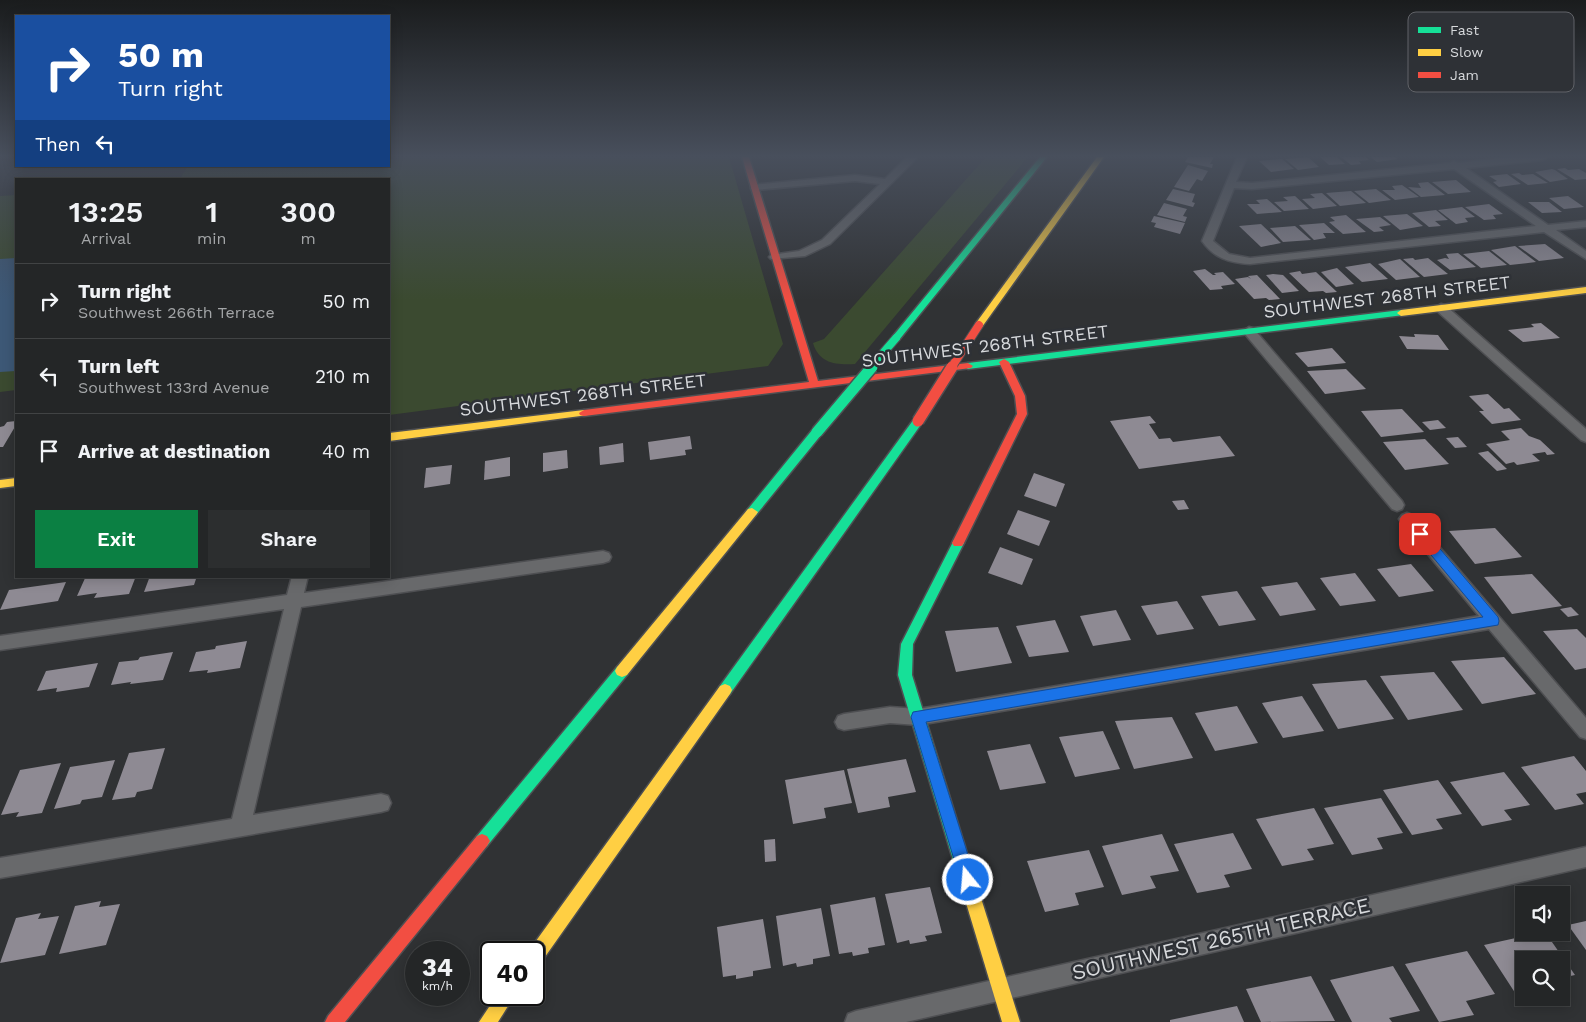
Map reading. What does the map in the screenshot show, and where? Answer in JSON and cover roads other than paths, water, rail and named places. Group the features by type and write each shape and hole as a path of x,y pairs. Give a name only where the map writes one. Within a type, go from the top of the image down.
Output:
{"main road":[{"path":"760,205 814,384"},
{"path":"334,1022 1005,205"},
{"path":"545,943 918,421 978,325 1066,205"},
{"name":"SOUTHWEST 268TH STREET","path":"390,437 1586,290"},
{"path":"1004,362 1020,396 1022,414 907,644 905,675 1011,1022"},
{"path":"0,484 15,482"},
{"path":"488,1022 499,1006"}],"street":[{"path":"775,257 801,254 826,242 865,205"},
{"path":"1222,205 1207,241 1220,255 1232,260 1250,261 1586,224"},
{"path":"1512,205 1586,256"},
{"path":"1441,308 1586,437"},
{"path":"1249,331 1398,505"},
{"path":"1407,519 1586,731"},
{"path":"0,643 603,557"},
{"path":"240,827 300,578"},
{"path":"844,722 890,714 918,717 1493,621"},
{"path":"0,868 381,803"},
{"name":"SOUTHWEST 265TH TERRACE","path":"856,1022 1586,857"}],"water":[{"path":"15,258 15,371 0,372 0,259"}]}
